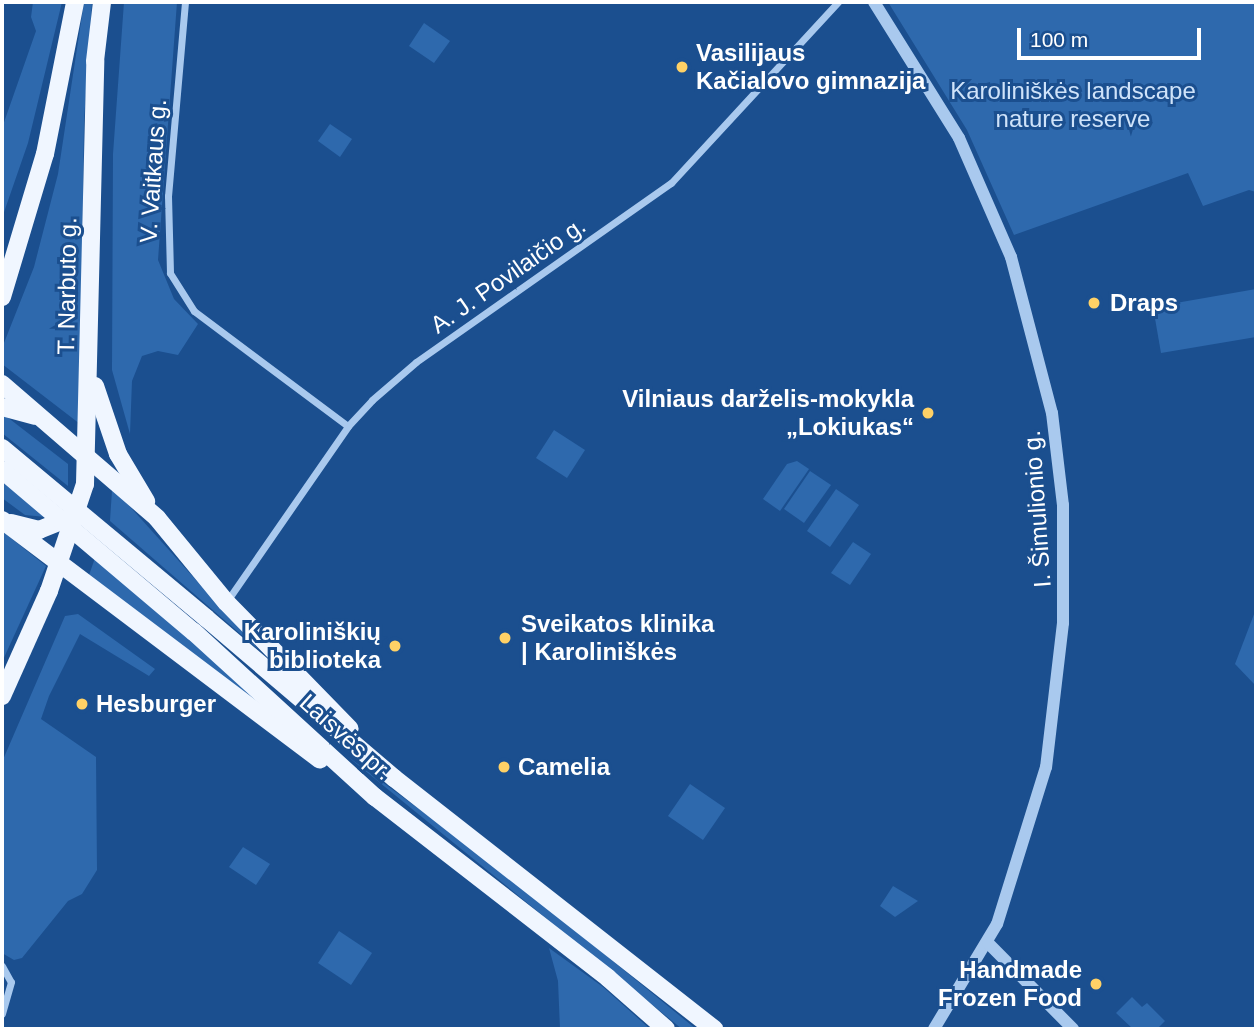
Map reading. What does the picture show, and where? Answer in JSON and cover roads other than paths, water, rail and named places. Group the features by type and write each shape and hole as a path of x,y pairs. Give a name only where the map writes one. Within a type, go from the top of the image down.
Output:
{"main road":[{"name":"T. Narbuto g.","path":"2,297 45,155 75,2"},
{"name":"T. Narbuto g.","path":"2,696 58,566 76,514 88,457 93,134 102,2"},
{"path":"2,275 17,247"},
{"path":"91,362 96,394 118,454 157,518"},
{"name":"Laisvės pr.","path":"2,384 157,518 226,602 394,778"},
{"path":"2,407 45,419"},
{"name":"Laisvės pr.","path":"2,448 200,625 375,797 608,978 666,1029"},
{"name":"Laisvės pr.","path":"2,470 714,1029"},
{"path":"2,520 39,530 76,514"},
{"path":"2,520 58,566 375,797"}],"street":[{"name":"V. Vaitkaus g.","path":"185,2 166,244 174,286 194,311 348,426"},
{"name":"A. J. Povilaičio g.","path":"226,602 348,426 416,362 671,183 838,2"},
{"name":"I. Šimulionio g.","path":"874,2 939,101 990,205 1032,326 1059,462 1065,562 1053,725 1034,815 988,943 934,1029"},
{"path":"988,943 1073,1029"},
{"path":"2,966 11,982 2,1014"}],"place":[{"name":"Vasilijaus Kačialovo gimnazija","path":"682,67"},
{"name":"Draps","path":"1094,303"},
{"name":"Vilniaus darželis-mokykla „Lokiukas“","path":"928,413"},
{"name":"Sveikatos klinika | Karoliniškės","path":"505,638"},
{"name":"Karoliniškių biblioteka","path":"395,646"},
{"name":"Hesburger","path":"82,704"},
{"name":"Camelia","path":"504,767"},
{"name":"Handmade Frozen Food","path":"1096,984"}],"park label":[{"name":"Karoliniškės landscape nature reserve","path":"1073,105"}]}
